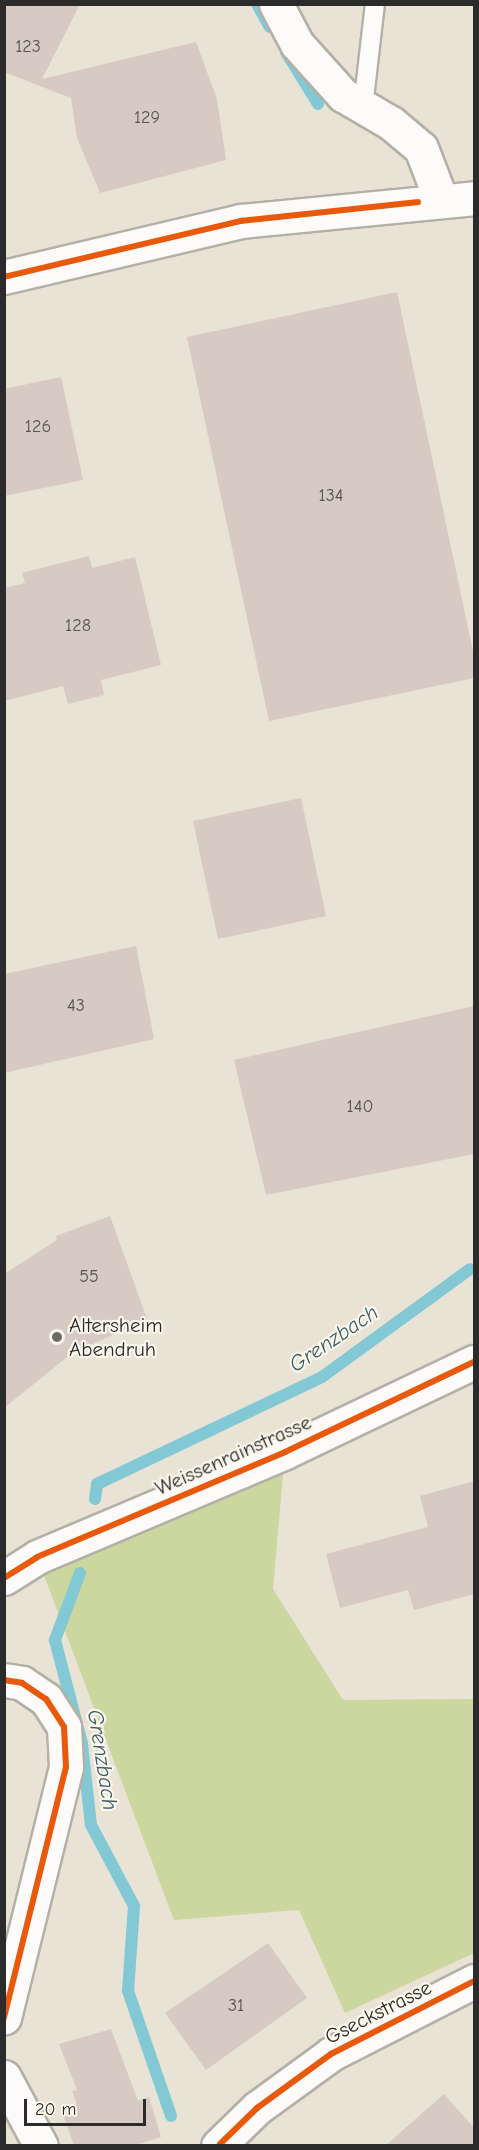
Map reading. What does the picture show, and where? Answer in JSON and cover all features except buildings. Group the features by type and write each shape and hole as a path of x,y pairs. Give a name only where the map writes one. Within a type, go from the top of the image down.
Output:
{"street":[{"path":"276,4 297,44 343,95 363,106 421,148 441,200"},
{"path":"4,277 241,221 474,198"},
{"name":"Weissenrainstrasse","path":"4,1578 37,1557 285,1452 474,1362"},
{"path":"4,1680 22,1683 46,1699 64,1727 66,1767 4,2017"},
{"name":"Gseckstrasse","path":"218,2145 257,2108 331,2054 474,1981"},
{"path":"4,2077 41,2145"}],"lane":[{"path":"363,106 375,4"}],"green space":[{"path":"285,1452 273,1589 343,1700 474,1699 474,1953 345,2013 299,1910 174,1920 37,1557"}],"waterway":[{"name":"Grenzbach","path":"257,4 270,27"},
{"name":"Grenzbach","path":"286,52 318,104"},
{"name":"Grenzbach","path":"95,1499 97,1484 322,1377 470,1269"},
{"name":"Grenzbach","path":"80,1573 55,1640 82,1744 91,1825 134,1906 128,1991 171,2116"}],"cycle path":[{"path":"4,277 241,221 418,202"},
{"path":"4,1578 37,1557 285,1452 474,1362"},
{"path":"4,1680 22,1683 46,1699 64,1727 66,1767 4,2017"},
{"path":"220,2144 257,2108 331,2054 474,1981"}],"place":[{"name":"Altersheim Abendruh","path":"57,1337"}]}
